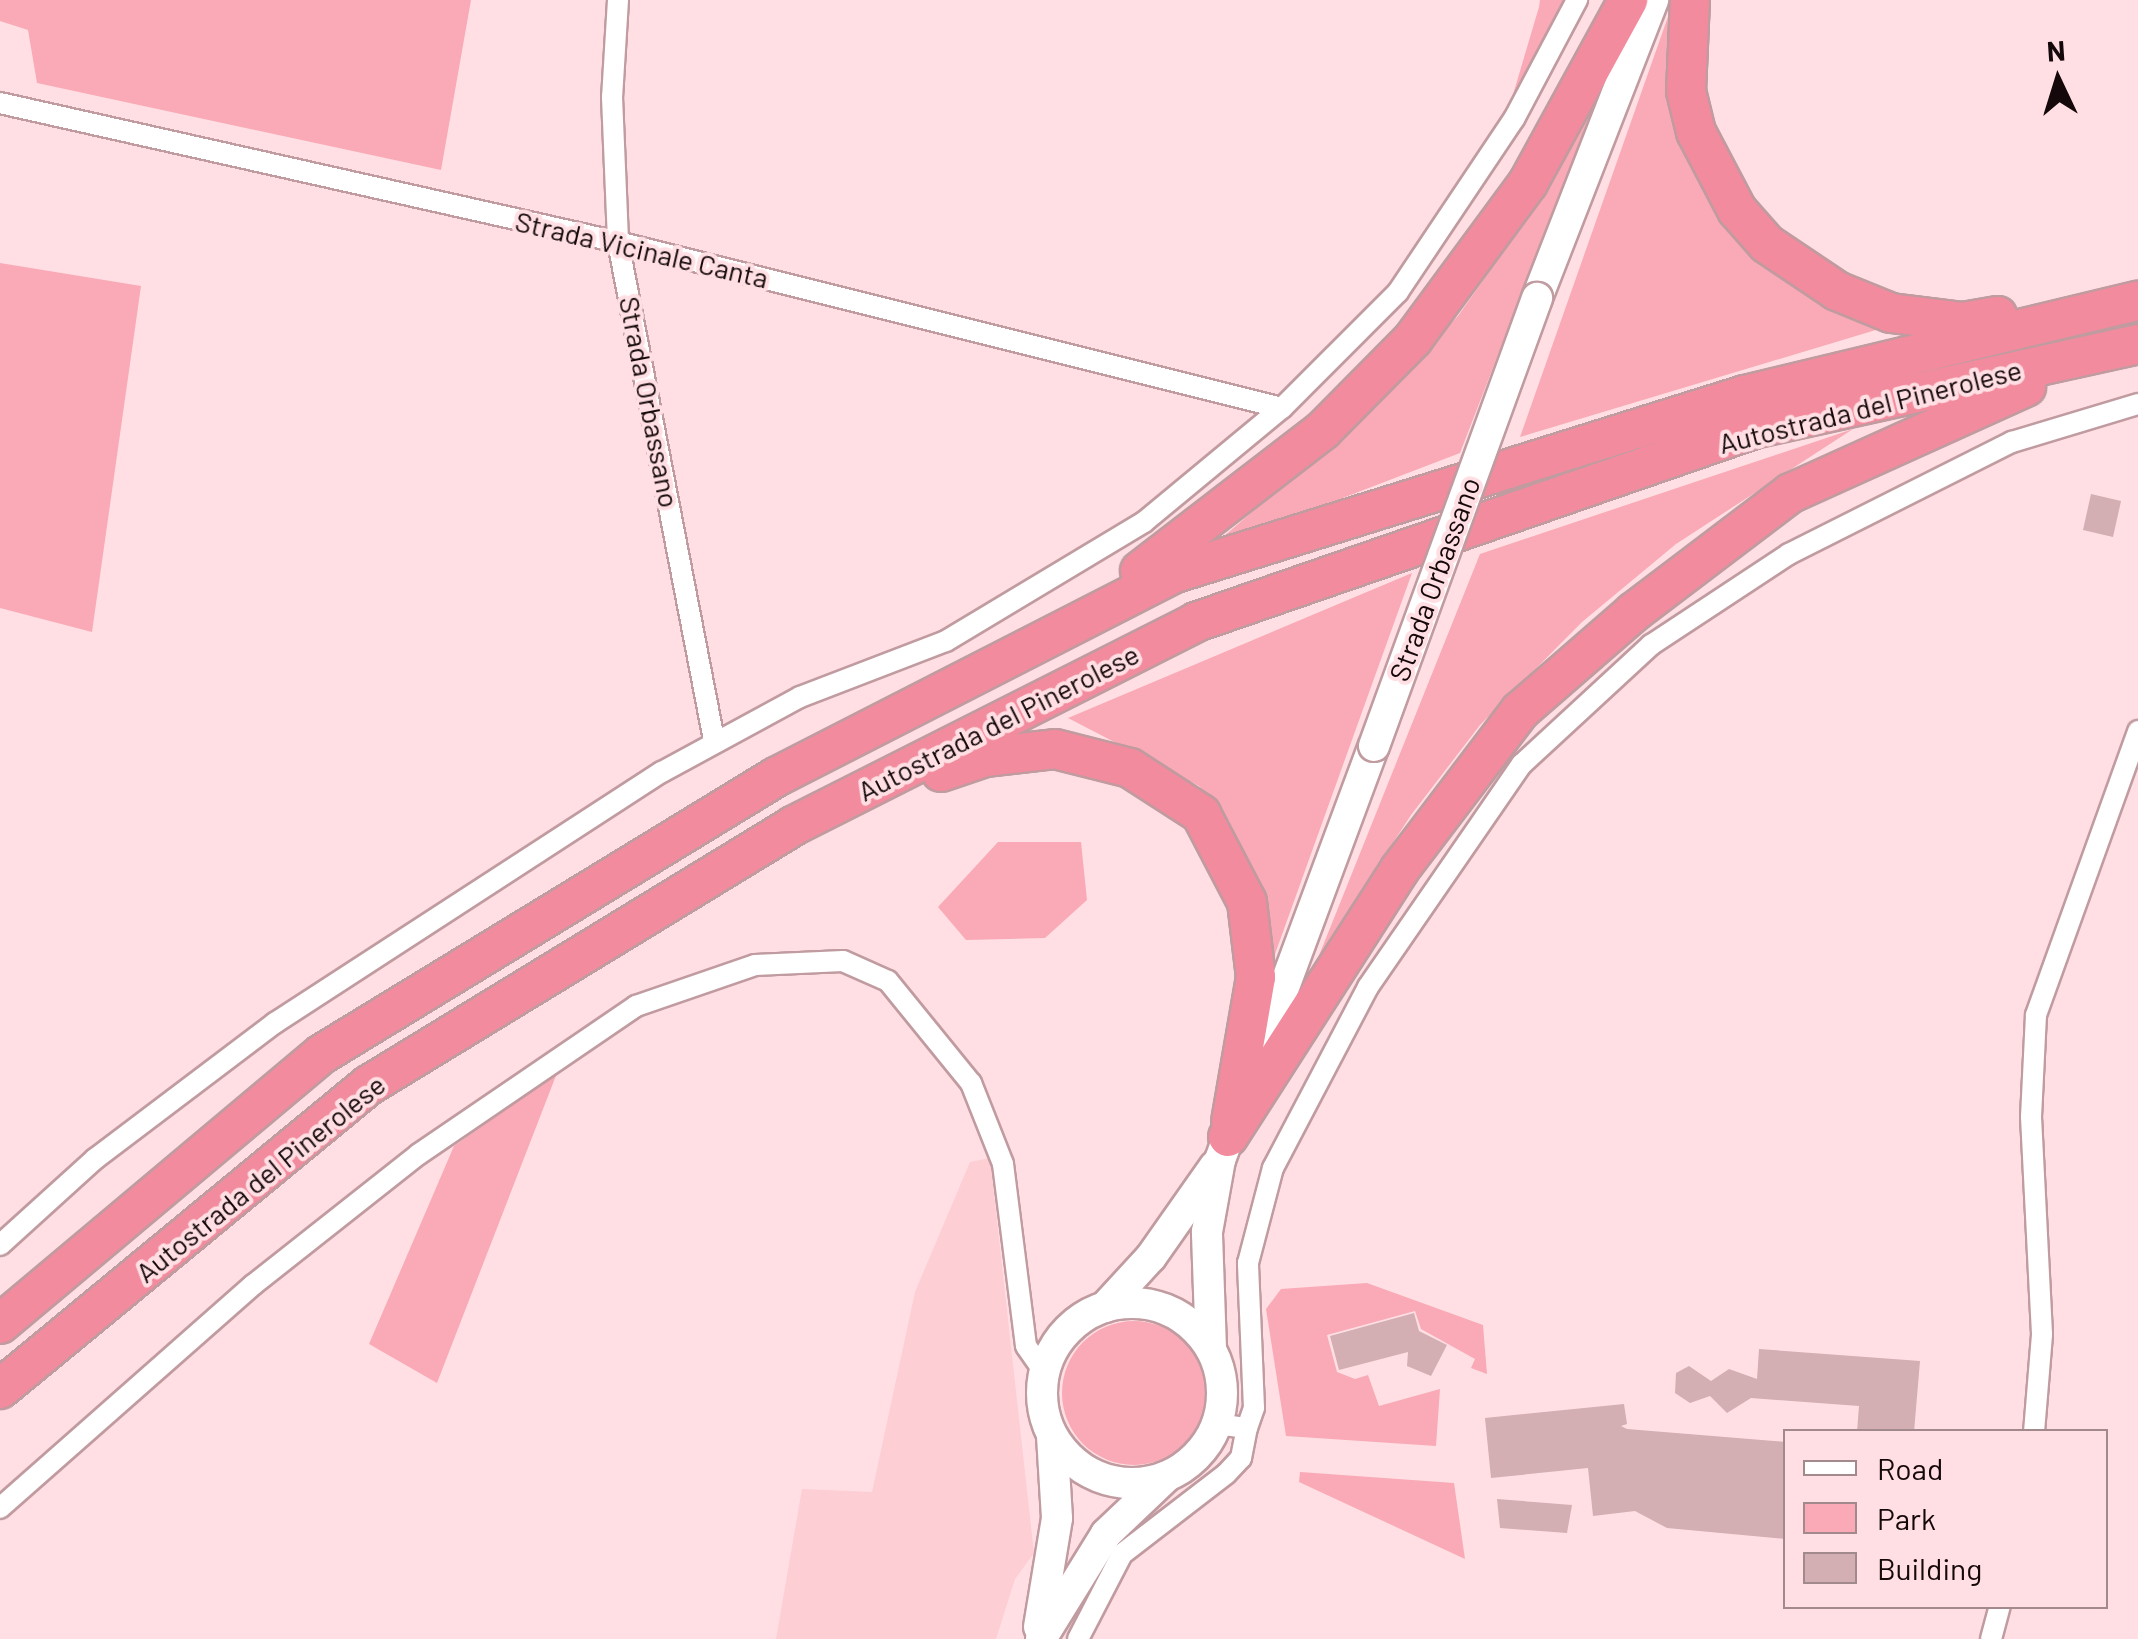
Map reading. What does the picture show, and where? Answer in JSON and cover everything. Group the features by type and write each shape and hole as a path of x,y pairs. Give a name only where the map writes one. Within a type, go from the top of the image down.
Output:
{"highway":[{"path":"776,777 1091,602 1177,547 1324,430 1412,339 1491,240 1568,120 1628,0"},
{"path":"1690,0 1686,91 1712,170 1767,244 1812,275 1892,313 1963,322 2138,297"},
{"name":"Autostrada del Pinerolese","path":"0,1324 322,1054 776,777 1172,574 1745,395 2138,297"},
{"name":"Autostrada del Pinerolese","path":"0,1389 369,1085 793,826 1196,622 1757,428 2138,344"},
{"path":"1224,1148 1400,869 1520,711 1605,637 1791,493 2006,393 2138,353"},
{"path":"793,826 985,756 1055,750 1130,768 1202,814 1248,902 1256,976 1224,1148"}],"main road":[{"name":"Strada Orbassano","path":"1217,1424 1220,1374 1211,1349 1206,1270 1224,1148 1537,298 1653,0"},
{"name":"Strada Orbassano","path":"1044,1372 1066,1332 1105,1307 1151,1257 1224,1148"},
{"path":"1105,1307 1135,1303 1165,1310 1192,1326 1211,1349"},
{"path":"1039,1639 1057,1518 1052,1436 1042,1405 1044,1372"},
{"path":"1039,1639 1106,1534 1166,1477 1197,1456 1217,1424"},
{"path":"1052,1436 1072,1462 1101,1478 1134,1484 1166,1477"}],"street":[{"name":"Strada Orbassano","path":"618,0 612,170 618,242 714,740"},
{"path":"0,1245 96,1160 275,1022 714,740 800,698 946,640 1006,608 1144,522 1282,408 1398,292 1514,119 1577,0"},
{"name":"Strada Vicinale Canta","path":"0,103 618,242 1282,408"},
{"path":"1078,1639 1122,1554 1226,1474 1241,1458 1256,1358 1248,1263 1273,1168 1368,987 1522,764 1651,645 1790,554 2012,442 2138,404"},
{"path":"2034,1429 2042,1334 2030,1117 2036,1015 2138,731"},
{"path":"0,1508 253,1285 419,1154 570,1048 672,990 791,960 843,960 888,981 972,1082 1003,1164 1026,1346 1044,1372"},
{"path":"1217,1424 1247,1428"},
{"path":"1991,1639 1999,1609"}],"shaded area":[{"path":"990,1158 1034,1553 1015,1579 996,1639 776,1639 802,1489 872,1492 915,1292 970,1162"}],"green space":[{"path":"0,0 471,0 441,170 37,83 28,30 0,21"},
{"path":"1540,0 1570,0 1512,98 1539,7"},
{"path":"1670,11 1671,47 1703,179 1889,326 1520,437"},
{"path":"1596,101 1460,453 1228,542 1223,537 1361,418 1458,316 1539,201"},
{"path":"0,263 141,286 92,632 0,608"},
{"path":"1853,429 1676,544 1582,622 1480,725 1411,815 1318,958 1480,554"},
{"path":"1412,573 1270,968 1259,886 1229,821 1199,786 1068,718"},
{"path":"998,842 1081,842 1087,900 1045,938 966,940 938,907"},
{"path":"557,1073 437,1383 369,1344 454,1146"},
{"path":"1367,1283 1483,1325 1487,1374 1471,1368 1475,1359 1421,1329 1415,1311 1327,1335 1337,1372 1355,1379 1368,1375 1379,1406 1440,1389 1436,1446 1286,1436 1266,1309 1281,1289"},
{"path":"1134,1321 1161,1327 1185,1342 1200,1366 1206,1393 1200,1420 1185,1444 1161,1459 1134,1465 1107,1459 1083,1444 1068,1420 1062,1393 1068,1366 1083,1342 1107,1327"},
{"path":"1300,1472 1454,1483 1465,1559 1299,1482"}],"building":[{"path":"2091,494 2121,501 2113,537 2083,530"},
{"path":"1414,1313 1419,1331 1447,1345 1431,1376 1407,1366 1408,1352 1339,1370 1330,1336"},
{"path":"1759,1349 1920,1361 1914,1429 1857,1429 1859,1406 1751,1398 1727,1413 1710,1396 1690,1403 1675,1393 1676,1373 1689,1366 1711,1381 1729,1369 1757,1379"},
{"path":"1624,1404 1627,1424 1621,1426 1627,1429 1783,1442 1783,1539 1667,1528 1635,1511 1593,1516 1588,1468 1491,1478 1485,1418"},
{"path":"1497,1499 1572,1505 1567,1533 1500,1528"}]}
